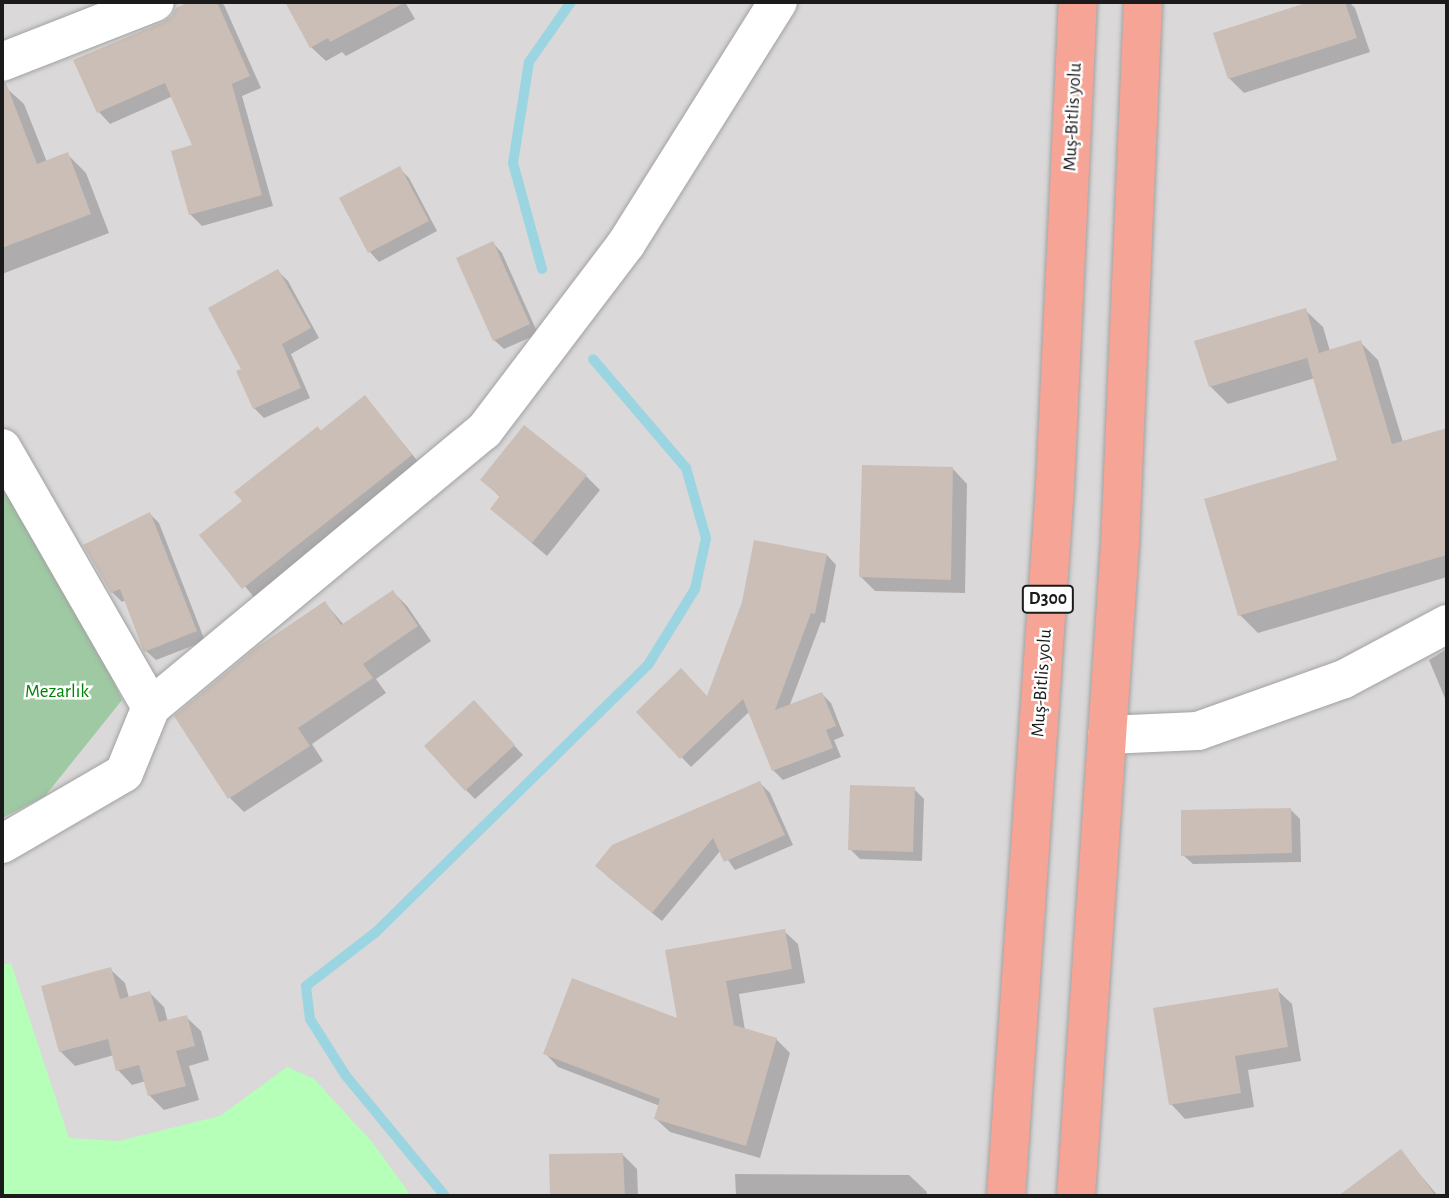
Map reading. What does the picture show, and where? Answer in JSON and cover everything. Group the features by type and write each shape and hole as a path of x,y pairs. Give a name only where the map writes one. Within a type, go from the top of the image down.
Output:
{"highway":[{"name":"Muş-Bitlis yolu","path":"1006,1196 1055,486 1078,2"},
{"path":"1076,1196 1120,530 1143,2"}],"street":[{"path":"2,62 155,2"},
{"path":"2,844 124,773 151,707 484,431 626,244 778,2"},
{"path":"2,448 151,707"},
{"path":"1107,735 1198,732 1344,679 1447,624"}],"shaded area":[{"path":"2,2 1447,2 1447,1196 2,1196"}],"green space":[{"name":"Mezarlık","path":"2,486 76,592 122,700 45,796 2,818"},
{"path":"11,963 69,1138 119,1141 220,1116 287,1067 314,1079 373,1143 411,1196 2,1196 2,965"}],"building":[{"path":"189,2 217,2 250,76 232,84 262,195 189,215 171,151 192,145 165,83 97,113 73,60 163,22 172,16 176,8"},
{"path":"285,2 406,2 330,42 328,38 310,48"},
{"path":"1309,2 1345,2 1357,38 1228,79 1213,33"},
{"path":"2,83 6,83 37,164 68,152 91,214 2,248"},
{"path":"400,166 429,221 368,253 339,198"},
{"path":"493,241 530,324 493,341 456,258"},
{"path":"278,269 311,328 282,344 301,388 253,409 236,371 241,369 208,308"},
{"path":"1306,308 1319,353 1361,340 1392,444 1447,428 1447,555 1238,616 1204,499 1337,460 1307,358 1209,387 1194,341"},
{"path":"365,395 412,455 242,589 199,535 242,501 234,492 318,426 320,431"},
{"path":"524,425 587,475 532,543 490,509 500,496 480,480"},
{"path":"862,465 953,467 951,580 859,577"},
{"path":"150,512 197,631 144,652 120,589 111,593 83,545"},
{"path":"754,540 827,554 815,614 811,613 775,710 822,692 836,726 826,730 833,748 772,771 743,699 680,759 636,712 681,668 707,696 742,602"},
{"path":"393,590 418,626 363,664 373,678 298,728 310,746 228,799 174,716 257,647 325,601 341,625"},
{"path":"474,700 515,745 465,791 424,746"},
{"path":"760,781 785,835 724,862 713,838 652,913 595,866 612,845"},
{"path":"850,785 915,787 913,852 848,850"},
{"path":"1291,808 1292,853 1181,856 1181,810"},
{"path":"785,929 792,969 726,981 734,1025 777,1038 746,1146 654,1119 660,1099 543,1054 572,978 677,1018 665,950"},
{"path":"111,967 120,999 150,991 159,1022 187,1015 195,1046 176,1051 186,1086 148,1096 139,1065 116,1071 108,1039 59,1052 41,986"},
{"path":"1278,988 1288,1047 1235,1056 1241,1093 1169,1105 1153,1008"},
{"path":"1401,1149 1436,1196 1338,1196"},
{"path":"623,1153 625,1196 550,1196 549,1154"}],"waterway":[{"path":"542,269 513,163 529,62 571,2"},
{"path":"445,1196 346,1076 310,1019 306,986 376,932 648,665 695,589 706,538 686,468 593,359"}]}
